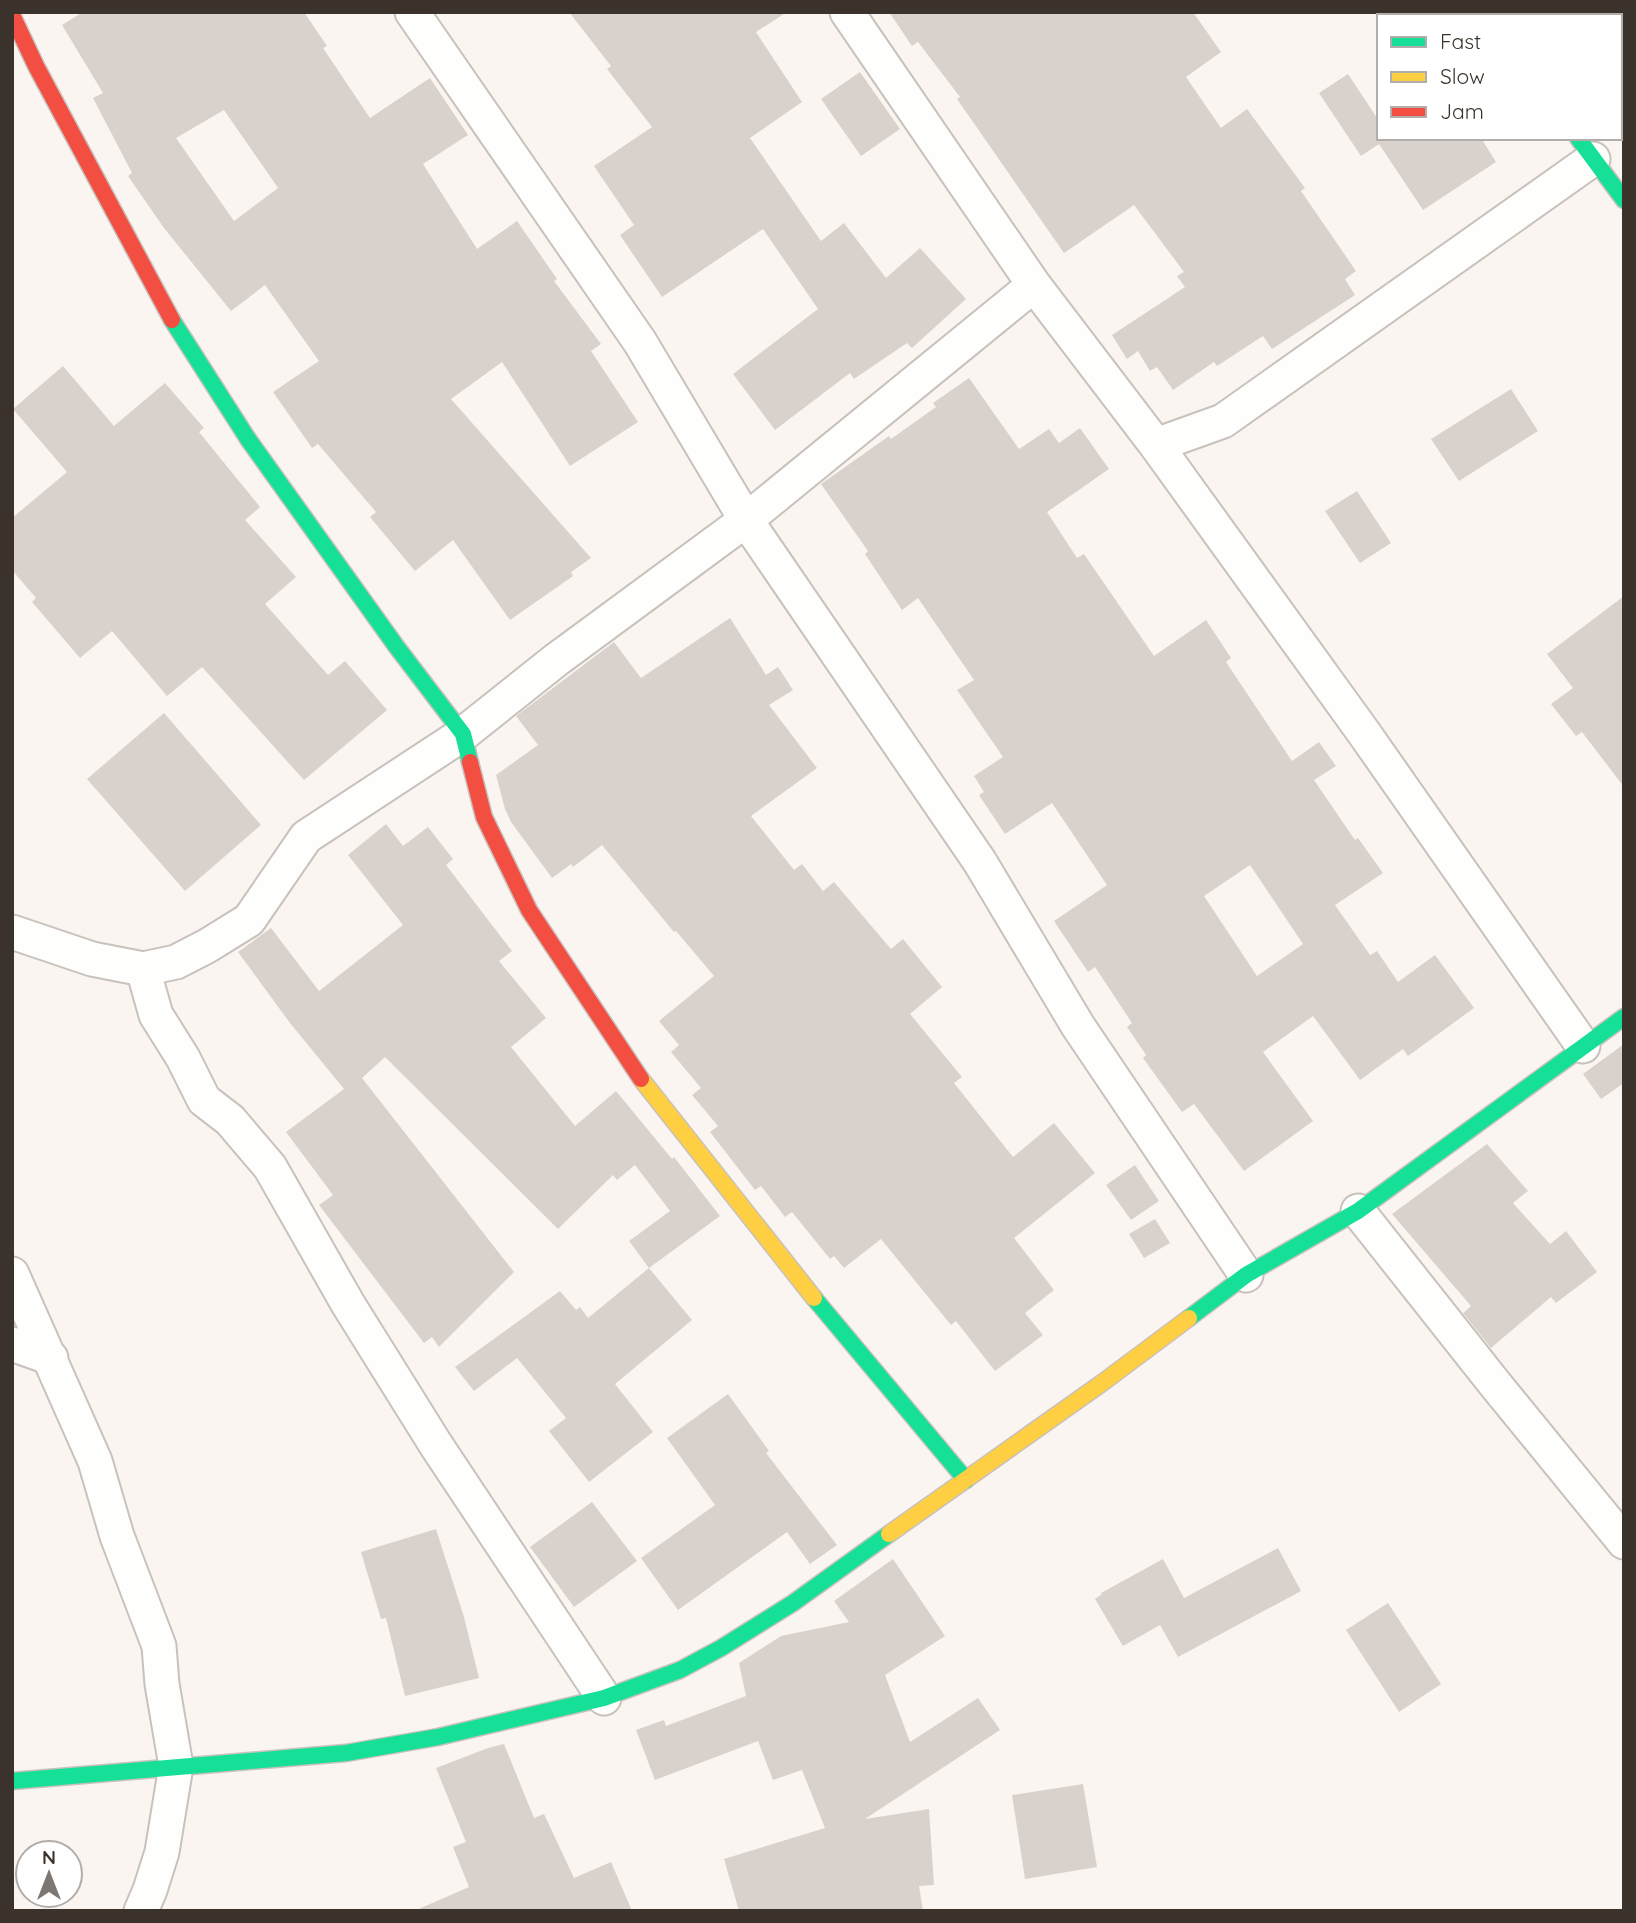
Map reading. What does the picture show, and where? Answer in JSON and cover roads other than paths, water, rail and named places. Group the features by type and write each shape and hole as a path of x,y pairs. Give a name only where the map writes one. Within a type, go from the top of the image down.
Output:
{"main road":[{"path":"12,15 36,66 176,327 248,439 396,646 463,734 484,817 529,909 632,1068 785,1263 966,1480"},
{"path":"1586,148 1624,200"},
{"path":"12,1781 346,1753 438,1737 604,1698 680,1670 793,1603 1246,1275 1359,1211 1624,1017"}],"street":[{"path":"412,12 640,342 746,520 979,862 1079,1026 1246,1275"},
{"path":"847,12 1034,285 1156,445 1356,722 1583,1046"},
{"path":"1156,445 1223,421 1586,148"},
{"path":"12,932 92,959 143,969 176,962 249,920 306,837 463,734 556,660 746,520 1034,285"},
{"path":"143,969 156,1015 183,1058 204,1100 230,1120 270,1167 348,1304 436,1445 604,1698"},
{"path":"1359,1211 1494,1384 1624,1542"},
{"path":"12,1274 95,1461 117,1536 159,1646 162,1684 176,1766 162,1852 141,1911"},
{"path":"12,1344 51,1358"}]}
